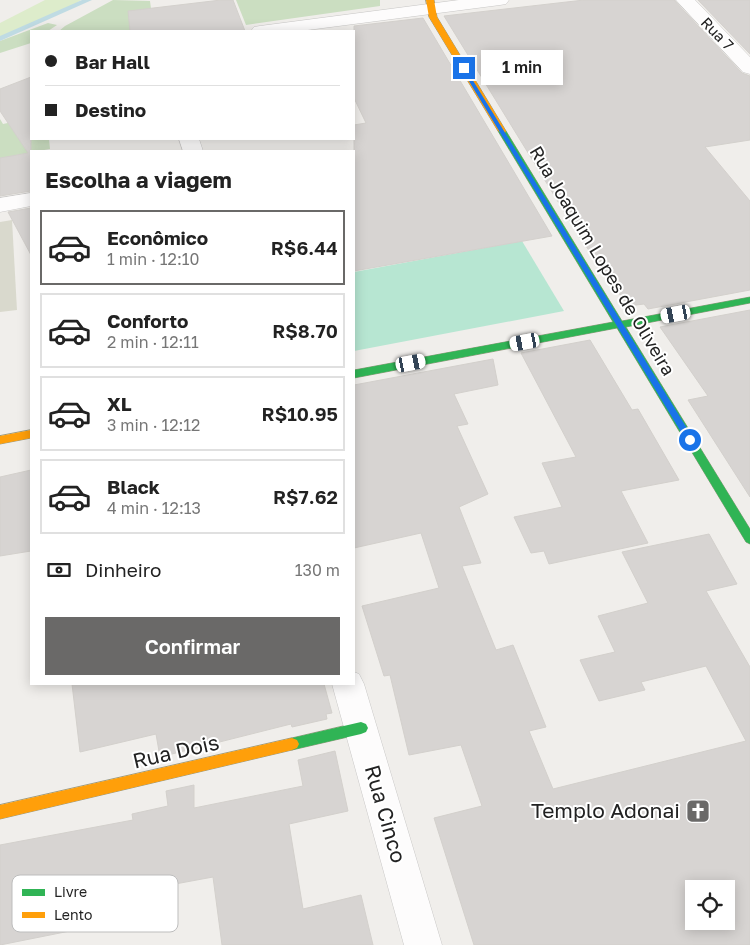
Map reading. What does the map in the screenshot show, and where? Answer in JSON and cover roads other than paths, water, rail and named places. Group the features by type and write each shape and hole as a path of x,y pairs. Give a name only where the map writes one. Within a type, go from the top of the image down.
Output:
{"street":[{"path":"267,30 430,5 500,0"},
{"name":"Rua 7","path":"684,0 750,68"},
{"name":"Rua Joaquim Lopes de Oliveira","path":"430,5 433,16 750,539"},
{"path":"0,205 30,200"},
{"path":"355,374 750,300"},
{"path":"0,440 30,434"},
{"name":"Rua Cinco","path":"348,685 423,945"},
{"name":"Rua Dois","path":"0,812 361,728"}],"waterway":[{"path":"0,39 88,0"}],"place":[{"name":"Templo Adonai","path":"698,811"}]}
